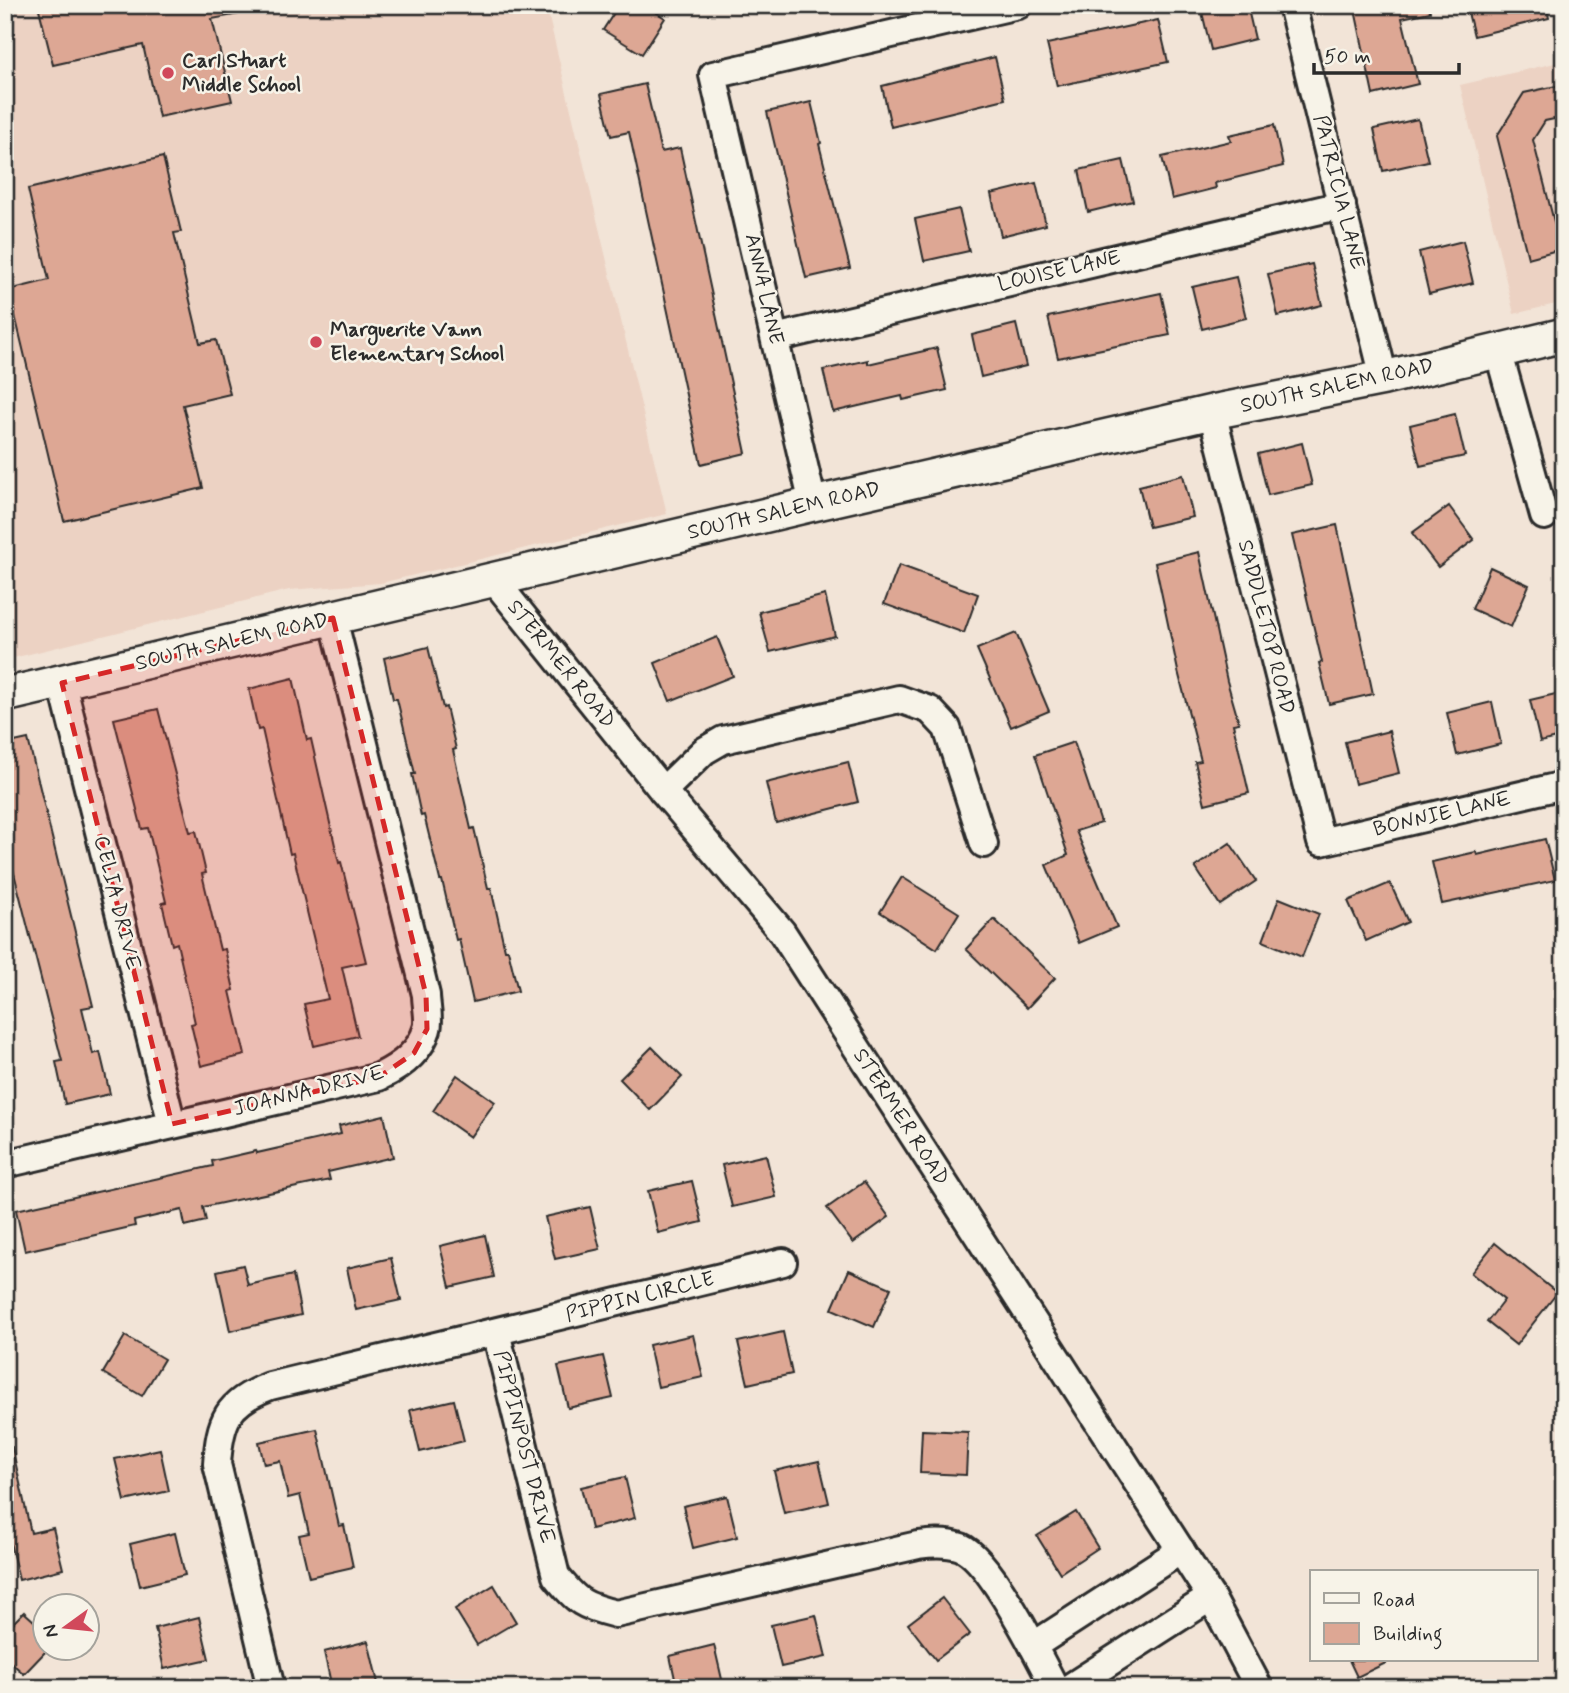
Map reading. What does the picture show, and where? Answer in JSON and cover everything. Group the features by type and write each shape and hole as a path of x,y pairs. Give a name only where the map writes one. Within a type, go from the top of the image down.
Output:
{"main road":[{"name":"SOUTH SALEM ROAD","path":"5,695 813,504 1212,412 1384,378 1564,335"}],"street":[{"name":"ANNA LANE","path":"813,504 713,75 1018,5"},
{"name":"PATRICIA LANE","path":"1292,5 1384,378"},
{"name":"LOUISE LANE","path":"775,338 1342,205"},
{"path":"1499,350 1544,516"},
{"name":"SADDLETOP ROAD","path":"1212,412 1321,842"},
{"name":"STERMER ROAD","path":"494,580 663,791 782,932 1211,1597 1259,1688"},
{"name":"JOANNA DRIVE","path":"5,1164 379,1077 399,1068 414,1053 427,1029 426,995 333,618"},
{"name":"CELIA DRIVE","path":"62,683 172,1124"},
{"path":"663,791 704,751 723,740 899,699 930,710 947,728 984,844"},
{"name":"BONNIE LANE","path":"1321,842 1564,785"},
{"name":"PIPPIN CIRCLE","path":"496,1332 783,1262"},
{"name":"PIPPINPOST DRIVE","path":"271,1688 217,1464 219,1433 230,1410 249,1394 270,1385 496,1332 556,1576 573,1598 591,1608 616,1614 627,1613 918,1545 938,1543 963,1548 983,1567 1015,1613 1055,1688"},
{"path":"1033,1646 1181,1550"},
{"path":"1069,1688 1211,1597"}],"highlighted area":[{"path":"333,618 426,995 427,1029 414,1053 379,1077 172,1124 62,683"}],"shaded area":[{"name":"Marguerite Vann Elementary School","path":"5,5 546,5 667,514 381,583 289,590 5,660"},
{"path":"1564,61 1564,302 1514,314 1460,85"}],"building":[{"path":"38,5 245,5 245,13 212,19 232,101 159,117 143,45 53,65"},
{"path":"619,5 644,5 665,18 642,54 603,30"},
{"path":"1213,5 1247,5 1255,39 1211,50 1201,8"},
{"path":"1354,5 1429,5 1430,12 1402,18 1418,84 1373,95"},
{"path":"1466,5 1546,5 1549,18 1474,36"},
{"path":"1158,20 1168,62 1057,86 1047,44"},
{"path":"995,57 1005,99 891,127 882,86"},
{"path":"645,84 661,152 680,148 746,453 701,464 629,132 611,136 601,94"},
{"path":"1561,85 1564,117 1545,121 1533,140 1561,249 1528,258 1497,136 1524,93"},
{"path":"811,102 850,268 806,278 767,112"},
{"path":"1418,119 1428,161 1383,171 1374,129"},
{"path":"1274,125 1283,166 1215,183 1216,188 1172,199 1162,157 1231,141 1229,135"},
{"path":"163,157 181,232 174,233 200,343 216,340 230,394 183,405 203,488 64,521 9,290 49,280 28,189"},
{"path":"1123,160 1133,201 1088,212 1079,170"},
{"path":"1036,183 1046,225 1001,236 991,194"},
{"path":"959,209 969,251 924,261 915,219"},
{"path":"1463,241 1473,283 1429,294 1419,252"},
{"path":"1312,264 1322,305 1278,316 1268,274"},
{"path":"1236,277 1246,318 1202,329 1192,287"},
{"path":"1161,293 1170,335 1058,358 1048,317"},
{"path":"1016,324 1026,366 981,377 972,335"},
{"path":"937,348 947,390 903,400 902,396 833,412 823,370 868,360 868,364"},
{"path":"1455,414 1465,456 1420,466 1410,425"},
{"path":"1302,443 1312,485 1268,495 1258,454"},
{"path":"1183,475 1193,517 1149,527 1139,486"},
{"path":"1449,506 1474,540 1438,567 1412,533"},
{"path":"1337,525 1373,694 1329,704 1319,663 1322,662 1292,535"},
{"path":"1199,552 1227,681 1239,723 1233,724 1249,793 1205,804 1195,762 1201,761 1155,563"},
{"path":"899,565 978,594 964,633 884,604"},
{"path":"1490,567 1529,585 1511,627 1472,609"},
{"path":"825,595 835,636 770,652 759,612"},
{"path":"1016,633 1049,711 1011,727 977,649"},
{"path":"717,637 733,676 670,701 655,663"},
{"path":"428,647 456,749 453,750 471,829 474,828 488,888 491,888 505,950 508,950 518,991 473,1002 459,939 456,940 424,815 421,816 412,774 415,774 384,658"},
{"path":"293,678 307,740 311,739 339,863 341,862 366,962 342,967 358,1036 314,1046 304,1004 328,999 293,853 290,854 262,729 258,730 249,689"},
{"path":"1564,692 1564,736 1540,742 1530,700"},
{"path":"1492,702 1501,744 1457,755 1447,713"},
{"path":"158,709 190,832 196,831 206,873 202,874 220,950 225,949 234,990 230,991 245,1055 201,1066 191,1024 195,1023 177,943 172,945 162,903 166,902 148,828 142,829 114,719"},
{"path":"1389,731 1399,773 1355,784 1345,742"},
{"path":"28,739 93,1006 82,1008 93,1054 100,1052 110,1094 65,1104 56,1062 62,1061 5,838 5,744"},
{"path":"1074,742 1101,823 1076,831 1117,927 1079,943 1046,865 1068,855 1035,755"},
{"path":"848,762 858,802 776,823 766,783"},
{"path":"1545,839 1555,880 1442,904 1432,862 1476,852 1477,855"},
{"path":"1230,843 1256,881 1220,905 1195,867"},
{"path":"902,877 959,913 937,949 880,912"},
{"path":"1390,883 1408,922 1366,941 1348,901"},
{"path":"1279,898 1319,914 1302,957 1263,941"},
{"path":"994,919 1055,978 1027,1008 966,949"},
{"path":"652,1047 682,1077 650,1110 620,1079"},
{"path":"457,1075 495,1102 470,1137 433,1111"},
{"path":"384,1115 393,1157 328,1172 330,1180 203,1207 206,1221 185,1226 182,1210 134,1221 135,1226 25,1251 16,1210 213,1166 212,1161 341,1134 339,1126"},
{"path":"766,1155 776,1197 732,1207 722,1165"},
{"path":"692,1181 702,1222 658,1233 648,1191"},
{"path":"864,1182 889,1217 853,1243 827,1208"},
{"path":"590,1207 600,1249 555,1259 545,1217"},
{"path":"485,1235 494,1277 450,1287 440,1246"},
{"path":"1495,1243 1557,1293 1516,1345 1487,1322 1504,1300 1471,1273"},
{"path":"391,1258 401,1300 356,1310 347,1268"},
{"path":"243,1265 248,1285 293,1275 301,1315 230,1331 217,1271"},
{"path":"849,1270 891,1288 874,1327 832,1309"},
{"path":"783,1332 792,1374 748,1384 738,1342"},
{"path":"693,1335 703,1377 658,1387 649,1345"},
{"path":"125,1336 164,1359 142,1396 103,1373"},
{"path":"603,1356 613,1398 568,1408 558,1366"},
{"path":"454,1400 464,1441 420,1452 410,1410"},
{"path":"317,1429 339,1526 344,1525 353,1567 309,1577 299,1535 309,1533 300,1495 288,1498 280,1461 264,1464 259,1442"},
{"path":"922,1430 968,1432 966,1475 920,1473"},
{"path":"12,1447 31,1533 53,1528 63,1569 19,1580 5,1522 5,1448"},
{"path":"160,1449 169,1491 125,1501 115,1459"},
{"path":"819,1461 829,1503 784,1513 774,1471"},
{"path":"625,1477 635,1518 591,1529 581,1487"},
{"path":"727,1496 737,1537 693,1548 683,1506"},
{"path":"1076,1512 1098,1548 1060,1573 1037,1536"},
{"path":"175,1533 185,1575 140,1586 130,1544"},
{"path":"494,1585 516,1622 477,1645 455,1609"},
{"path":"942,1598 970,1634 936,1660 908,1624"},
{"path":"24,1612 32,1619 32,1662 35,1662 24,1674 5,1657 5,1631"},
{"path":"816,1615 826,1657 781,1667 771,1625"},
{"path":"199,1617 209,1659 164,1669 155,1628"},
{"path":"368,1641 378,1683 359,1688 332,1688 324,1652"},
{"path":"714,1645 724,1688 677,1688 670,1656"},
{"path":"1350,1662 1388,1662 1357,1677"}],"place":[{"name":"Carl Stuart Middle School","path":"168,73"},
{"name":"Marguerite Vann Elementary School","path":"316,342"}]}
